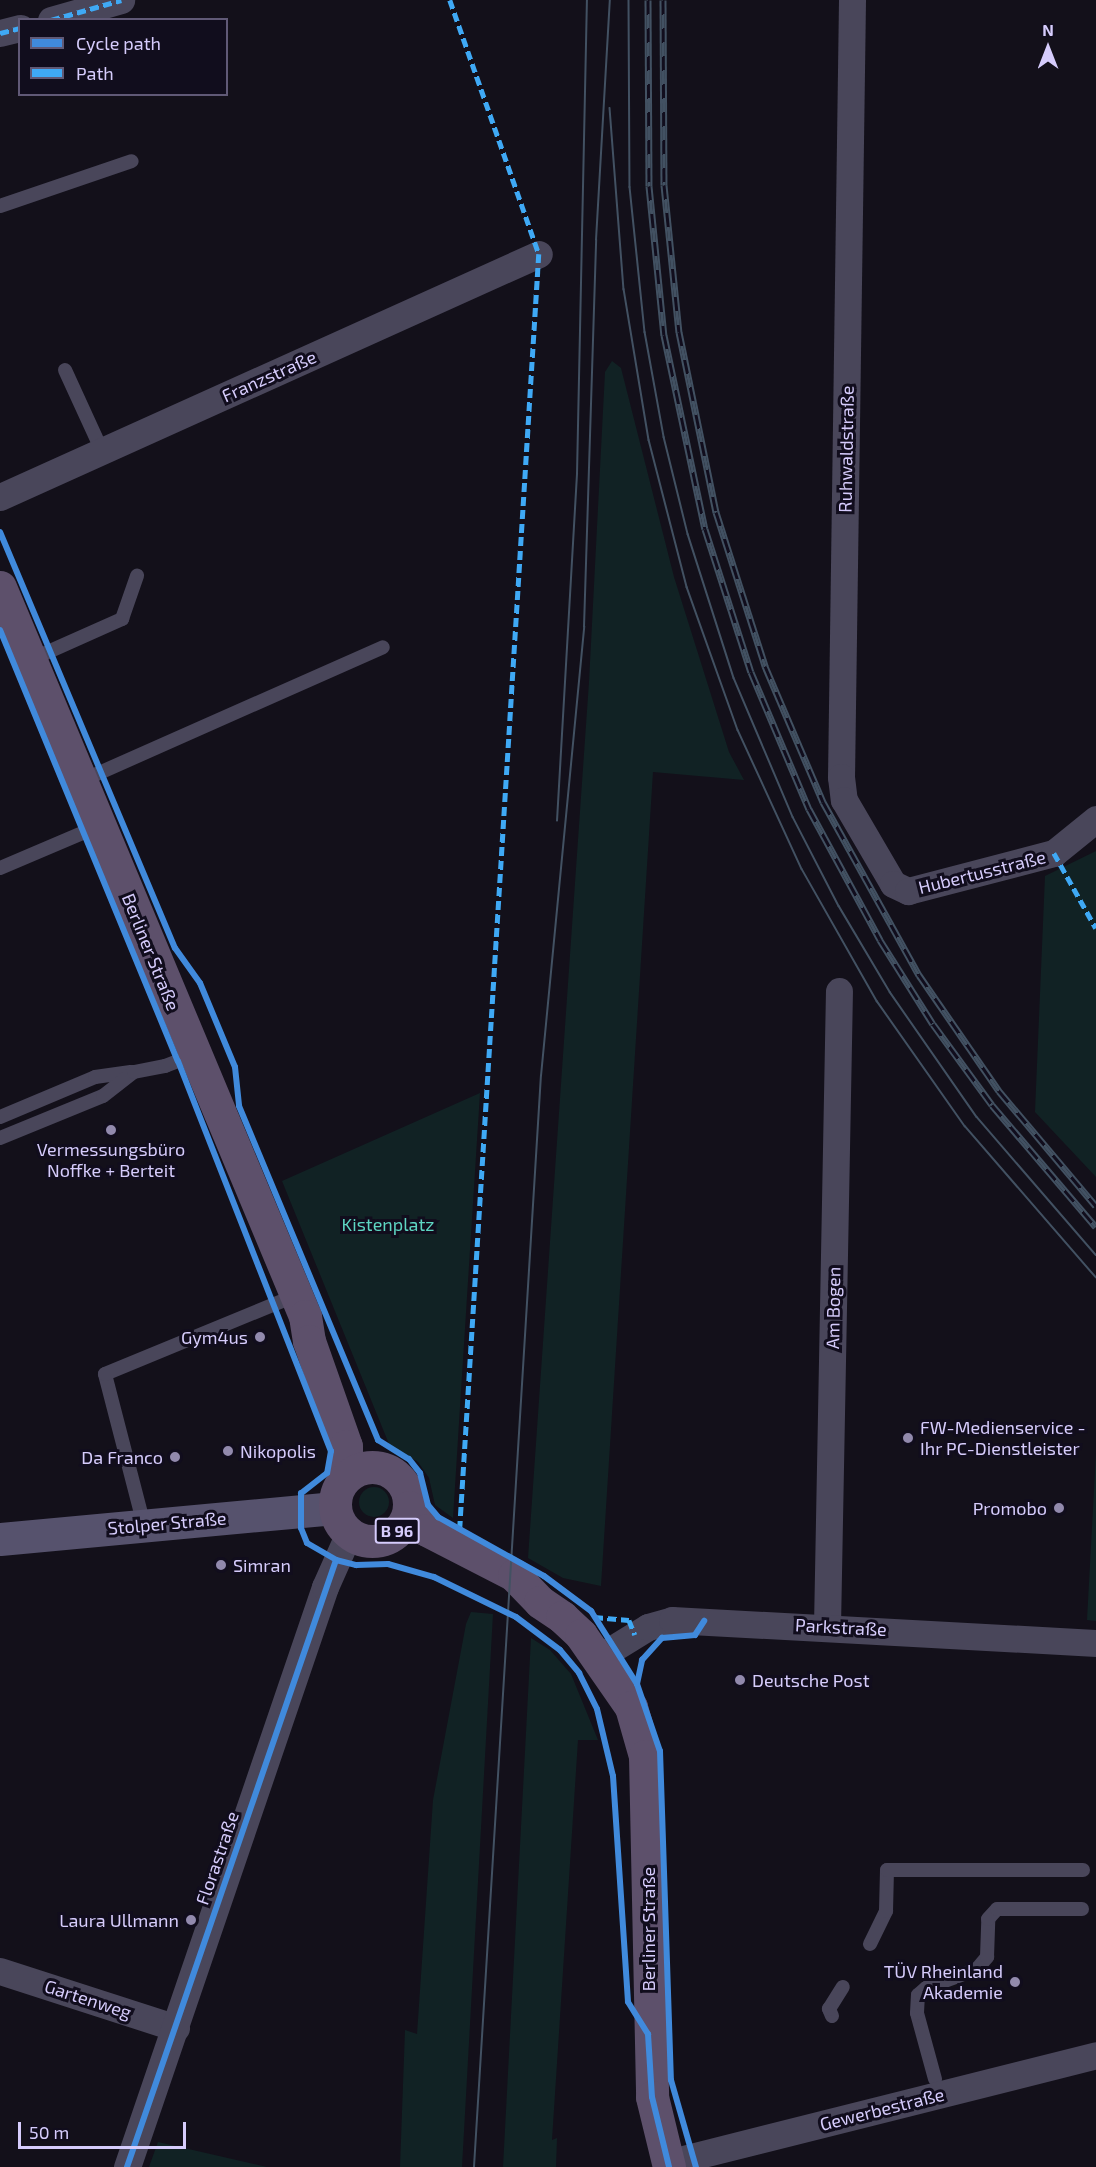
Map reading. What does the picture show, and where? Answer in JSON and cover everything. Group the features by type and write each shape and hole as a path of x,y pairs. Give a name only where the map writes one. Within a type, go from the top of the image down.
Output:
{"main road":[{"name":"Berliner Straße","path":"0,587 194,1055 301,1305 309,1341 346,1446 346,1476"},
{"name":"Berliner Straße","path":"301,1305 322,1335 368,1442 387,1470"},
{"path":"346,1476 370,1466 387,1470"},
{"name":"B 96","path":"346,1476 339,1485 342,1520 366,1540 384,1539 401,1527 409,1507 404,1485 387,1470"},
{"name":"Berliner Straße","path":"409,1507 427,1530 508,1571 540,1602 562,1617 599,1662 618,1740 643,1797 652,2097 666,2166"},
{"name":"Stolper Straße","path":"0,1539 144,1525 342,1520"},
{"name":"Berliner Straße","path":"384,1539 483,1582 540,1602"}],"street":[{"path":"58,18 121,0"},
{"name":"Ruhwaldstraße","path":"852,0 841,777 844,800 893,884"},
{"path":"0,33 18,28"},
{"name":"Franzstraße","path":"0,497 539,254"},
{"name":"Hubertusstraße","path":"893,884 908,891 1054,853 1096,819"},
{"name":"Am Bogen","path":"827,1626 839,991"},
{"name":"Florastraße","path":"127,2167 325,1587 342,1520"},
{"name":"Parkstraße","path":"599,1662 648,1627 668,1621 827,1626 1096,1644"},
{"name":"Gartenweg","path":"0,1971 176,2028"},
{"name":"Gewerbestraße","path":"666,2166 1096,2055"}],"lane":[{"path":"0,206 132,161"},
{"path":"65,370 102,451"},
{"path":"30,660 122,619 137,576"},
{"path":"81,781 383,647"},
{"path":"0,868 99,826"},
{"path":"0,1117 95,1077 165,1066 194,1055"},
{"path":"0,1138 103,1096 134,1072"},
{"path":"144,1525 105,1374 301,1305"},
{"path":"870,1944 886,1911 887,1870 1083,1870"},
{"path":"935,2079 917,2013 918,1995 927,1988 977,1969 987,1957 988,1919 997,1909 1082,1909"},
{"path":"832,2016 829,2009 843,1987"}],"green space":[{"path":"612,361 621,368 674,577 729,752 744,780 653,772 601,1586 563,1578 528,1558 589,682 605,372"},
{"path":"1096,851 1096,1177 1035,1112 1045,876"},
{"name":"Kistenplatz","path":"480,1093 453,1518 435,1505 429,1478 418,1462 389,1444 282,1181"},
{"path":"1096,1453 1096,1621 1087,1620"},
{"path":"374,1487 385,1491 389,1502 385,1513 374,1517 363,1513 359,1502 363,1491"},
{"path":"471,1612 493,1614 462,2167 400,2167 405,2030 417,2034 433,1800 466,1624"},
{"path":"531,1638 550,1650 571,1674 598,1740 578,1740 552,2140 557,2138 556,2167 503,2167"},
{"path":"158,2142 267,2167 149,2167"}],"tram line":[{"path":"557,821 577,474 587,0"},
{"path":"474,2167 541,1076 584,627 596,240 610,0"},
{"path":"629,0 630,187 645,332 664,437 688,534 734,678 793,817 839,906 890,992 977,1117 1096,1255"},
{"path":"610,108 624,289 649,440 687,587 738,730 802,869 877,1001 965,1126 1096,1277"}],"railway":[{"path":"648,0 649,186 664,335 705,529 751,672 809,809 880,940 933,1024 992,1105 1096,1227"},
{"path":"663,0 664,185 679,332 716,512 765,666 823,802 919,975 999,1091 1096,1206"}],"marked path":[{"path":"58,18 121,0"},
{"path":"450,0 539,254 460,1529"},
{"path":"0,33 18,28"},
{"path":"1054,853 1096,928"},
{"path":"594,1617 629,1620 635,1635"}],"cycle path":[{"path":"0,532 175,948 200,983 235,1067 239,1106 378,1440 409,1459 420,1473 428,1505 438,1517 544,1576 591,1611 637,1684 660,1751 671,2080 696,2167"},
{"path":"0,630 178,1061 331,1451 327,1473 301,1493 301,1528 307,1543 336,1560 356,1565 388,1564 434,1577 516,1617 560,1650 579,1673 597,1709 613,1776 628,2002 648,2034 652,2097 669,2167"},
{"path":"127,2167 336,1560"},
{"path":"637,1684 642,1660 662,1638 695,1635 704,1621"}],"place":[{"name":"Vermessungsbüro Noffke + Berteit","path":"111,1130"},
{"name":"Gym4us","path":"260,1337"},
{"name":"FW-Medienservice - Ihr PC-Dienstleister","path":"908,1438"},
{"name":"Nikopolis","path":"228,1451"},
{"name":"Da Franco","path":"175,1457"},
{"name":"Promobo","path":"1059,1508"},
{"name":"Simran","path":"221,1565"},
{"name":"Deutsche Post","path":"740,1680"},
{"name":"Laura Ullmann","path":"191,1920"},
{"name":"TÜV Rheinland Akademie","path":"1015,1982"}]}
